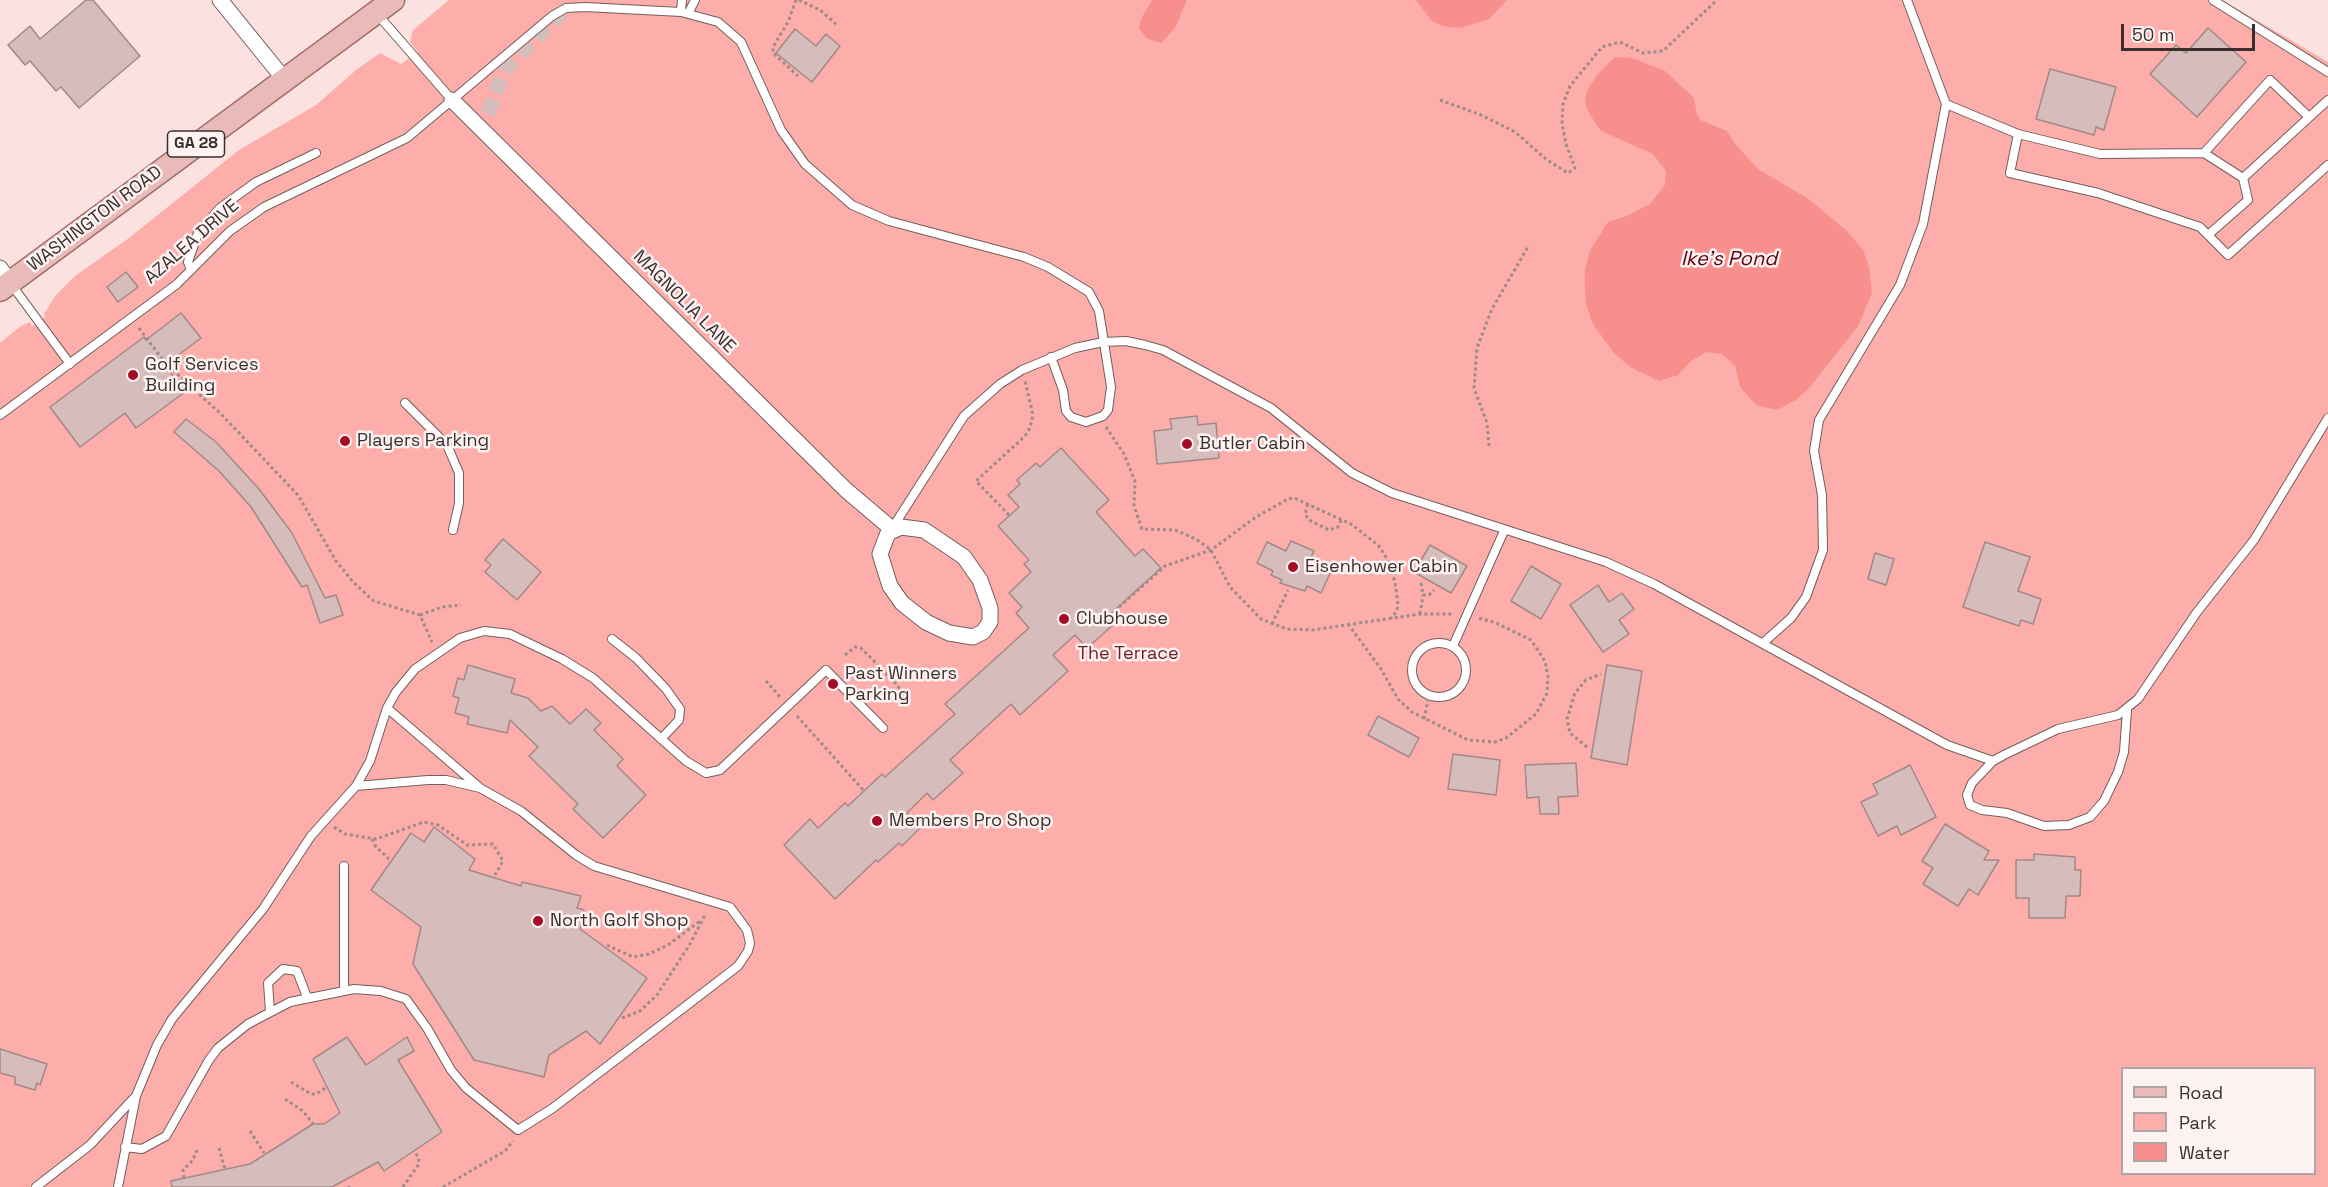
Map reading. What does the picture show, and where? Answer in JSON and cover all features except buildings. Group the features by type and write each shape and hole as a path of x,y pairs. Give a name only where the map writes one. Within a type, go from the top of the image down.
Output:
{"main road":[{"name":"WASHINGTON ROAD","path":"3,280 385,6"}],"street":[{"path":"220,0 284,79"},
{"name":"MAGNOLIA LANE","path":"452,99 846,490 892,529"},
{"path":"909,527 924,530 964,557 980,580 990,608 990,622 983,632 972,637 957,636 926,622 902,603 890,586 881,562 881,546 892,529 909,527"}],"lane":[{"path":"682,0 685,12"},
{"path":"685,12 695,0"},
{"path":"1763,643 1791,618 1806,597 1816,573 1825,530 1822,495 1814,451 1819,420 1900,285 1923,224 1946,104 1907,0"},
{"path":"2213,0 2328,72"},
{"path":"385,6 452,99"},
{"name":"AZALEA DRIVE","path":"0,415 177,284 230,231 264,207 407,138 552,16 566,8 685,12 718,22 741,42 781,130 805,164 852,205 873,215 1024,257 1048,267 1089,292 1095,301 1103,342 1110,398 1108,410 1094,421 1078,421 1066,411 1063,390 1051,357"},
{"path":"2204,153 2270,80 2309,117"},
{"path":"2243,178 2328,99"},
{"path":"1946,104 2018,134 2100,154 2204,153 2243,178 2248,200 2208,235"},
{"path":"2018,134 2010,173 2098,193 2200,226 2228,255 2328,165"},
{"path":"191,270 188,262 198,233 220,208 256,182 316,153"},
{"path":"3,280 70,364"},
{"path":"892,529 964,416 978,401 1022,370 1051,357 1103,342 1126,341 1163,350 1271,408 1352,473 1392,493 1606,562 1654,584 1947,745 1994,761"},
{"path":"405,403 447,446 459,473 459,503 453,530"},
{"path":"2127,710 2124,752 2118,772 2104,801 2090,817 2068,825 2044,826 1970,805 1967,795 1972,783 1994,761 2058,729 2127,710 2151,682 2197,612 2254,540 2328,418"},
{"path":"1453,646 1504,531"},
{"path":"118,1187 136,1096 157,1045 172,1019 263,909 299,853 356,786 370,760 387,708 410,675 437,652 471,633 496,631 510,634 562,659 593,678 692,766 714,773 754,740 826,670 883,728"},
{"path":"612,639 651,674 680,709 679,720 661,739"},
{"path":"1435,643 1453,646 1465,659 1467,668 1462,686 1447,696 1429,696 1416,684 1412,667 1414,658 1427,645 1435,643"},
{"path":"125,1147 142,1149 166,1136 218,1048 248,1024 270,1011 307,997 344,991 381,991 406,999 427,1028 451,1070 466,1088 518,1130 553,1108 738,966 750,943 747,930 730,907 594,866 576,855 521,811 480,788 387,708"},
{"path":"356,786 446,780 480,788"},
{"path":"344,867 344,991"},
{"path":"270,1011 268,983 283,969 297,971 307,997"},
{"path":"36,1187 90,1145 136,1096"}],"path":[{"path":"798,76 773,53 773,47 788,22 797,0 820,10 836,24"},
{"path":"1440,100 1481,115 1515,132 1547,160 1568,173 1575,168 1566,144 1562,123 1563,104 1570,86 1602,47 1620,42 1643,52 1663,51 1717,0"},
{"path":"1489,446 1487,423 1474,388 1477,348 1492,309 1529,245"},
{"path":"139,328 166,364 221,414 298,495 336,561 354,583 374,601 420,615 442,607 461,605"},
{"path":"1009,515 976,481 1030,428 1033,415 1022,370"},
{"path":"1105,425 1124,454 1135,481 1134,506 1142,529 1174,530 1197,540 1211,550 1230,587 1261,619 1287,629 1312,630 1348,624 1420,614 1467,615 1494,622 1531,640 1538,648 1545,661 1548,677 1547,693 1543,704 1526,724 1506,738 1495,742 1468,740 1424,719 1398,699 1381,669 1348,624"},
{"path":"1110,615 1165,566 1211,550 1256,517 1288,498 1308,504 1341,520 1378,544 1385,555 1395,582 1398,604 1397,611 1391,618"},
{"path":"1308,504 1305,514 1309,520 1329,530 1338,527 1341,520"},
{"path":"1420,614 1424,594 1421,583"},
{"path":"1272,624 1288,590"},
{"path":"1424,594 1429,595 1434,590"},
{"path":"420,615 437,652"},
{"path":"845,655 855,646 863,650 910,703"},
{"path":"1587,747 1570,733 1567,718 1575,693 1586,680 1600,674"},
{"path":"765,681 781,698"},
{"path":"1424,719 1429,696"},
{"path":"796,715 864,791"},
{"path":"326,820 345,834 372,839 424,822 438,825 467,845 494,844 503,861 495,875"},
{"path":"372,839 376,847 389,858"},
{"path":"622,1018 640,1011 657,995 690,944 712,900"},
{"path":"607,945 633,957 649,954 668,945 702,920"},
{"path":"291,1082 310,1094 316,1094 327,1087"},
{"path":"285,1099 303,1111 313,1124"},
{"path":"443,1187 505,1151 518,1130"},
{"path":"250,1131 264,1153"},
{"path":"219,1148 225,1169"},
{"path":"184,1178 183,1170 193,1160 197,1150"},
{"path":"403,1187 418,1165 419,1158 414,1151"}],"green space":[{"name":"The Terrace","path":"449,0 2222,0 2328,62 2328,1187 0,1187 0,343 21,326 30,322 32,327 45,317 44,314 56,295 75,276 129,238 239,150 316,105 356,70 380,53 401,64 418,52 410,42 413,30"}],"water":[{"path":"1152,0 1187,0 1175,28 1161,43 1146,38 1139,28 1141,19"},
{"path":"1416,0 1507,0 1489,19 1460,28 1443,26 1432,21"},
{"name":"Ike's Pond","path":"1615,57 1632,58 1665,71 1694,98 1700,120 1727,131 1735,144 1758,169 1810,200 1847,231 1863,250 1869,267 1872,293 1858,326 1810,387 1796,400 1777,410 1756,405 1740,387 1735,366 1722,354 1706,352 1691,361 1678,375 1659,381 1630,367 1614,353 1593,324 1586,304 1585,287 1585,269 1590,251 1608,222 1629,215 1650,204 1665,185 1666,171 1653,154 1601,131 1589,113 1585,102 1587,91 1597,75"}],"tunnel":[{"path":"488,114 504,70 566,8"}],"place":[{"name":"Golf Services Building","path":"133,375"},
{"name":"Players Parking","path":"345,441"},
{"name":"Butler Cabin","path":"1187,444"},
{"name":"Eisenhower Cabin","path":"1293,567"},
{"name":"Clubhouse","path":"1064,619"},
{"name":"Past Winners Parking","path":"833,684"},
{"name":"Members Pro Shop","path":"877,821"},
{"name":"North Golf Shop","path":"538,921"}]}
